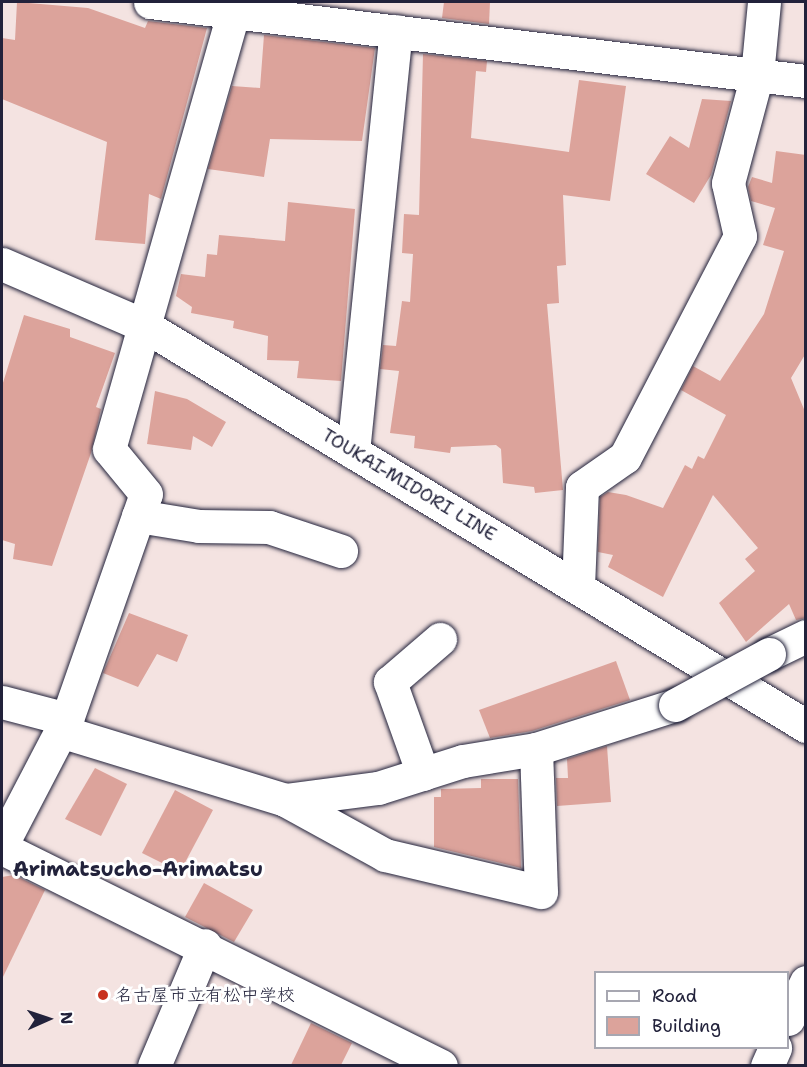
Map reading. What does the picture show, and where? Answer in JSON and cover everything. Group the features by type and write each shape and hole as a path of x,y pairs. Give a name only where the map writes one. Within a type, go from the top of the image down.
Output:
{"main road":[{"path":"150,2 233,14 361,14 396,31 806,81"},
{"path":"578,587 582,487 625,457 740,237 728,183 757,75 764,2"},
{"path":"233,14 146,326 109,449 146,494 63,725 2,846 205,945 441,1065"},
{"path":"353,452 396,31"},
{"name":"TOUKAI-MIDORI LINE","path":"2,264 146,326 806,726"},
{"path":"138,516 199,526 269,526 341,552"},
{"path":"285,800 378,788 423,774 536,749 675,705 806,636"},
{"path":"423,774 390,682 440,639"},
{"path":"2,702 285,800 385,855 542,892 536,749"},
{"path":"154,1065 205,945"},
{"path":"789,1016 806,982"},
{"path":"767,1065 774,1049"}],"building":[{"path":"17,2 88,8 145,28 148,21 207,28 161,199 149,194 145,244 95,240 107,142 2,99 2,38 15,40"},
{"path":"444,2 490,2 489,24 442,18"},
{"path":"264,35 375,48 362,141 270,139 264,177 208,169 232,86 260,88"},
{"path":"423,54 487,61 486,72 476,71 471,138 569,152 579,80 626,86 610,201 563,195 566,265 557,266 559,303 547,304 563,490 535,493 534,487 503,483 501,449 496,445 451,447 450,453 414,448 415,436 390,433 399,371 380,369 383,345 396,346 402,301 410,302 413,254 402,253 404,214 419,215"},
{"path":"702,99 731,101 711,175 694,203 646,174 670,136 689,148"},
{"path":"776,151 806,155 806,353 791,378 806,414 806,618 796,620 789,604 746,642 719,603 755,571 745,559 758,548 713,495 663,597 608,567 613,555 598,552 600,497 608,492 626,495 663,508 685,465 692,469 698,456 704,459 726,415 681,390 693,366 720,381 764,314 784,251 763,245 775,208 751,201 748,187 752,177 772,183"},
{"path":"288,202 355,209 341,381 297,378 299,361 267,360 268,336 233,328 234,321 191,313 192,307 176,296 181,274 205,277 207,254 217,255 219,235 285,241"},
{"path":"24,315 70,329 70,337 115,353 96,407 101,409 91,453 52,566 13,559 15,544 2,540 2,386"},
{"path":"155,391 187,399 226,422 212,447 193,436 191,450 147,444"},
{"path":"129,613 188,635 177,662 157,654 138,687 103,673"},
{"path":"616,661 630,700 532,731 490,738 479,710"},
{"path":"607,746 611,802 557,806 556,778 568,778 567,759"},
{"path":"95,768 127,784 101,836 65,819"},
{"path":"481,779 518,779 521,868 434,847 434,797 441,797 441,789 481,788"},
{"path":"175,790 213,810 180,872 142,853"},
{"path":"14,875 45,890 2,979 2,877"},
{"path":"204,883 253,910 234,942 185,917"},
{"path":"311,1023 352,1043 341,1065 291,1065"}],"place":[{"name":"名古屋市立有松中学校","path":"103,995"}],"district":[{"name":"Arimatsucho-Arimatsu","path":"138,869"}]}
